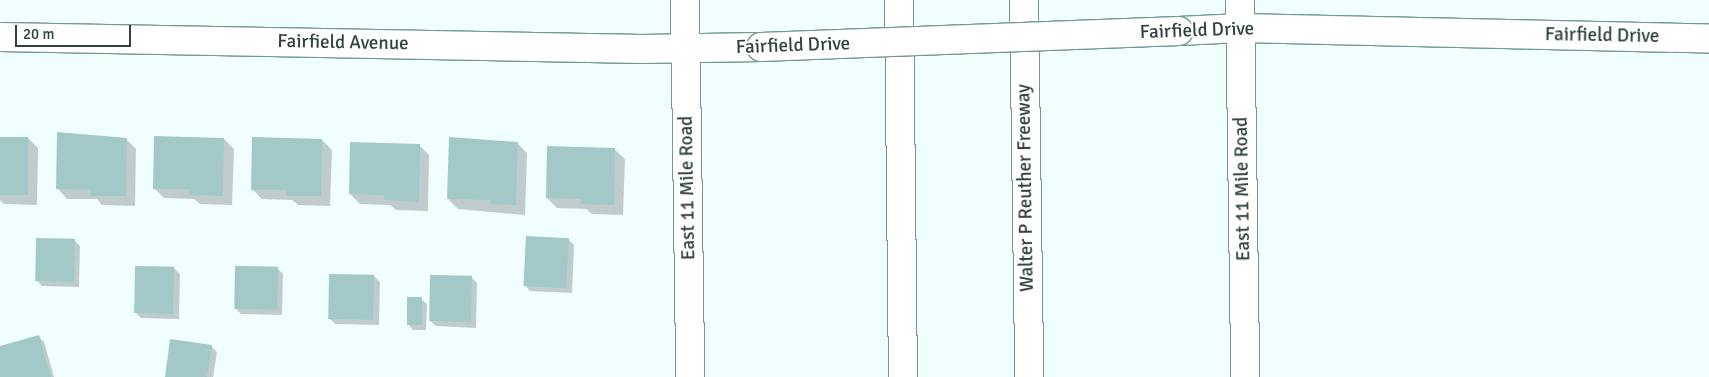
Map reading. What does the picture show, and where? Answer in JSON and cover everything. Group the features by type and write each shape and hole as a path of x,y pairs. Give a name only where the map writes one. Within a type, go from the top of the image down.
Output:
{"main road":[{"name":"East 11 Mile Road","path":"685,0 690,377"},
{"path":"899,0 903,377"},
{"name":"Walter P Reuther Freeway","path":"1024,0 1029,377"},
{"name":"East 11 Mile Road","path":"1240,0 1245,377"},
{"name":"Fairfield Drive","path":"686,50 1240,28 1709,38"},
{"name":"Fairfield Avenue","path":"0,37 686,50"}],"building":[{"path":"57,132 127,138 126,196 91,196 91,190 56,189"},
{"path":"154,136 224,138 223,196 189,195 189,189 153,189"},
{"path":"0,137 28,137 28,195 0,195"},
{"path":"252,137 322,139 321,196 286,196 287,190 251,190"},
{"path":"449,137 518,142 516,205 490,204 491,200 447,199"},
{"path":"350,142 420,144 419,202 384,200 384,195 349,194"},
{"path":"547,146 615,148 614,205 581,204 581,199 546,198"},
{"path":"526,236 569,238 566,288 523,286"},
{"path":"36,238 75,239 74,282 35,281"},
{"path":"135,266 174,267 173,314 134,313"},
{"path":"235,266 278,267 277,310 234,309"},
{"path":"329,274 374,275 373,320 328,319"},
{"path":"430,275 472,276 471,322 429,321"},
{"path":"407,297 422,297 422,325 407,325"},
{"path":"39,335 51,377 0,377 0,346"},
{"path":"170,339 212,345 207,377 165,377"}]}
